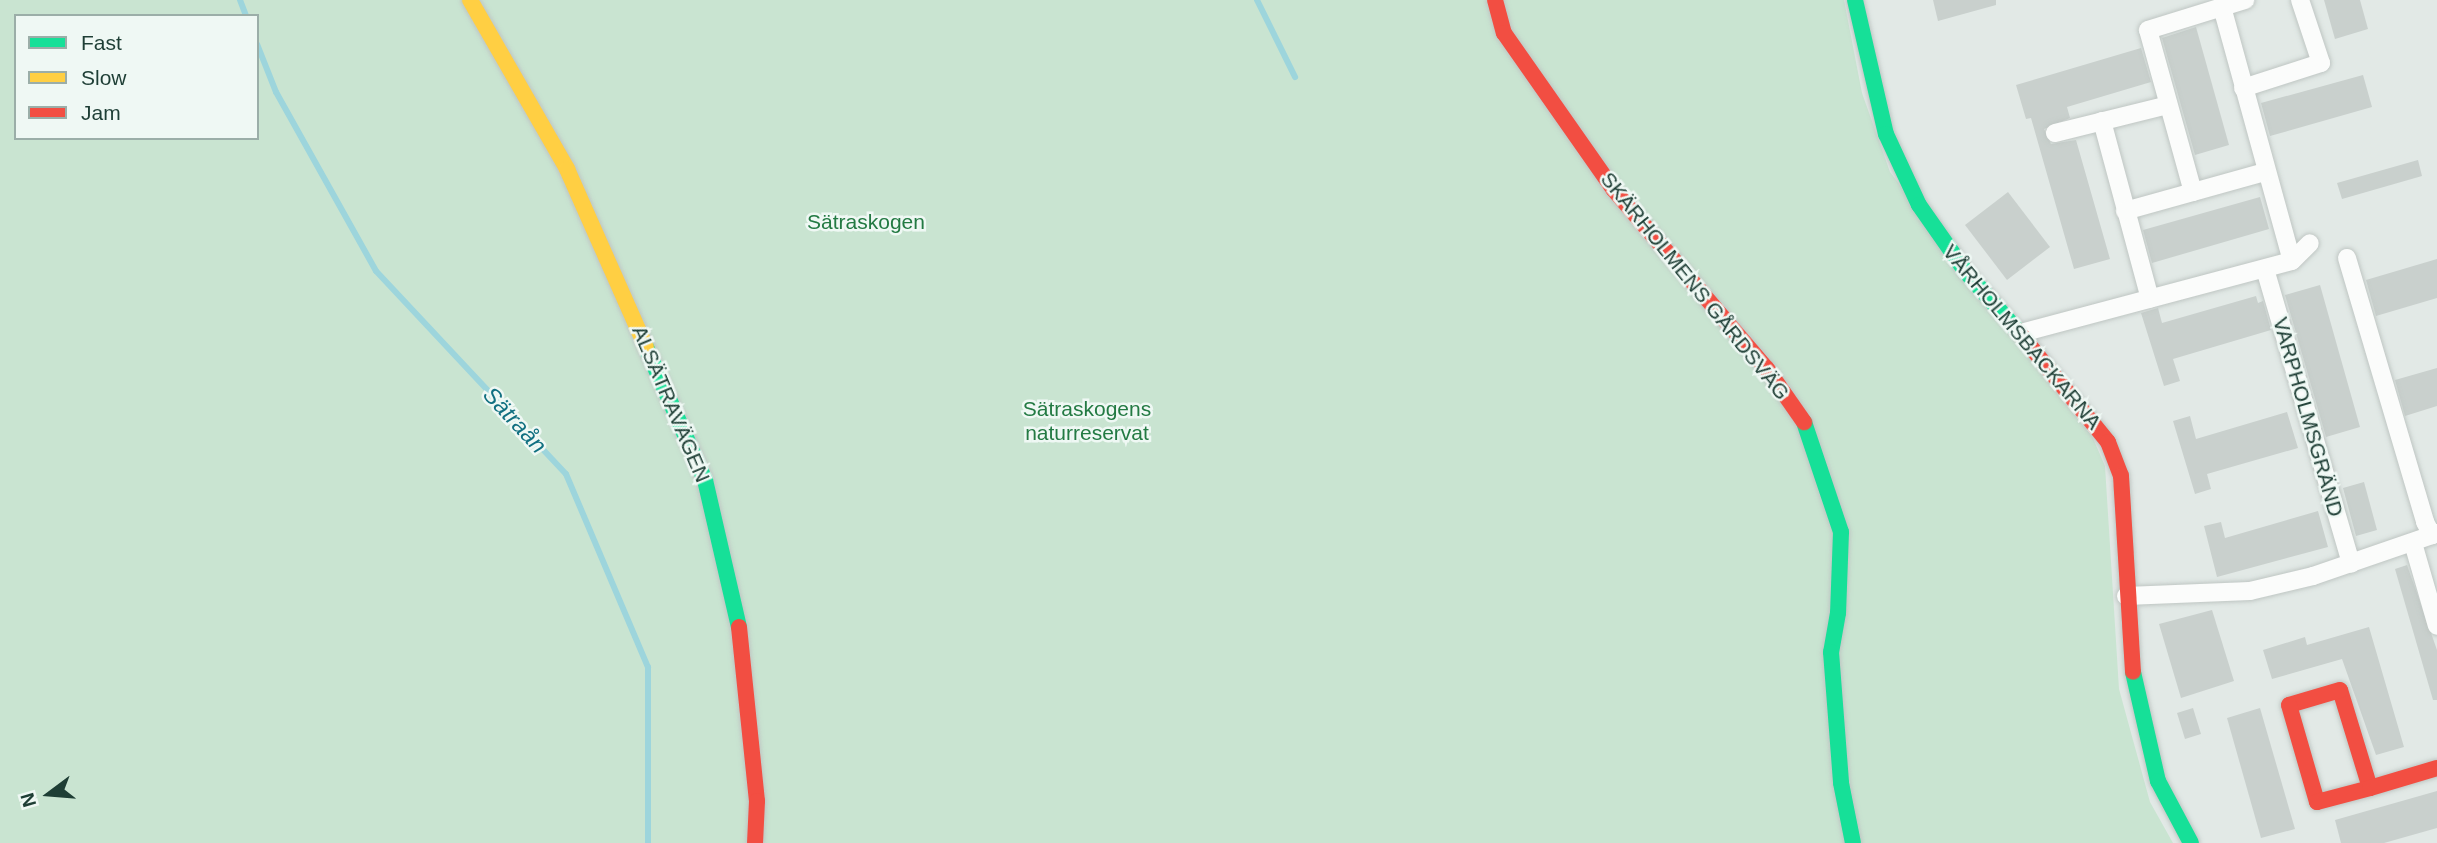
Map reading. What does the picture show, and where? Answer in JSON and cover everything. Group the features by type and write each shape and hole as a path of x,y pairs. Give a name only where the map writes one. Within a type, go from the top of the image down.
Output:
{"street":[{"name":"ALSÄTRAVÄGEN","path":"470,0 567,169 705,480 738,614 757,801 755,843"},
{"name":"SKÄRHOLMENS GÅRDSVÄG","path":"1494,0 1504,33 1614,190 1767,369 1809,429 1841,532 1838,613 1831,652 1841,783 1853,843"},
{"name":"VÅRHOLMSBACKARNA","path":"1855,0 1874,95 1900,171 1941,240 2089,412 2108,442 2121,476 2128,649 2143,728 2158,781 2191,843"},
{"path":"2193,192 2148,30 2245,0"},
{"path":"2243,88 2321,63 2300,0"},
{"path":"2222,7 2265,172 2292,261"},
{"path":"2055,133 2168,105"},
{"path":"2102,121 2150,299"},
{"path":"2126,211 2265,172"},
{"path":"2021,333 2292,261 2310,243"},
{"path":"2126,596 2250,591 2351,564 2435,534 2347,258"},
{"name":"VARPHOLMSGRÄND","path":"2265,269 2351,564"},
{"path":"2413,543 2437,626"},
{"path":"2370,788 2340,690 2290,705 2317,802 2370,788 2437,768"}],"green space":[{"name":"Sätraskogens naturreservat","path":"0,0 1844,0 1862,93 1890,172 2092,436 2105,466 2119,689 2150,802 2173,843 0,843"}],"building":[{"path":"1933,0 1996,0 1996,5 1938,21"},
{"path":"2324,0 2360,0 2368,29 2335,39"},
{"path":"2196,27 2229,145 2195,155 2162,38"},
{"path":"2141,48 2151,82 2067,107 2070,118 2044,129 2051,144 2076,140 2110,259 2074,269 2031,118 2026,119 2016,85"},
{"path":"2363,75 2372,107 2270,136 2261,103"},
{"path":"2418,160 2422,176 2342,199 2337,183"},
{"path":"2008,192 2050,247 2007,280 1965,225"},
{"path":"2260,197 2269,229 2152,263 2143,230"},
{"path":"2437,259 2437,298 2376,316 2366,280"},
{"path":"2320,285 2360,427 2326,437 2285,295"},
{"path":"2256,296 2258,303 2263,301 2271,330 2173,359 2180,381 2164,386 2141,313 2158,308 2162,323"},
{"path":"2437,368 2437,406 2405,416 2395,380"},
{"path":"2287,412 2298,448 2207,474 2211,489 2195,494 2173,421 2190,416 2196,439"},
{"path":"2364,482 2377,530 2356,536 2343,488"},
{"path":"2318,511 2328,547 2217,577 2204,526 2221,522 2225,538"},
{"path":"2407,565 2437,650 2437,700 2433,700 2395,569"},
{"path":"2212,610 2234,681 2181,698 2159,624"},
{"path":"2369,627 2404,747 2376,755 2342,659 2272,679 2263,650 2305,637 2307,645"},
{"path":"2193,708 2201,734 2185,739 2177,713"},
{"path":"2260,708 2295,829 2261,838 2227,718"},
{"path":"2437,791 2437,828 2384,843 2341,843 2335,820"}],"waterway":[{"name":"Sätraån","path":"240,0 245,14"},
{"path":"1257,0 1295,77"},
{"name":"Sätraån","path":"259,49 276,92 376,271 566,474 648,667 648,843"}],"traffic: fast":[{"path":"1855,0 1886,134 1919,205 1966,272 2017,330"},
{"path":"646,347 705,480 739,627"},
{"path":"1804,422 1841,532 1838,613 1831,652 1841,783 1853,843"},
{"path":"2133,672 2158,781 2191,843"}],"traffic: slow":[{"path":"470,0 567,169 646,347"}],"traffic: jam":[{"path":"1495,0 1504,33 1614,190 1767,369 1804,422"},
{"path":"2017,330 2108,442 2121,476 2133,672"},
{"path":"739,627 757,801 755,843"},
{"path":"2370,788 2340,690 2289,705 2317,802 2370,788 2437,768"}],"park label":[{"name":"Sätraskogen","path":"866,222"}]}
